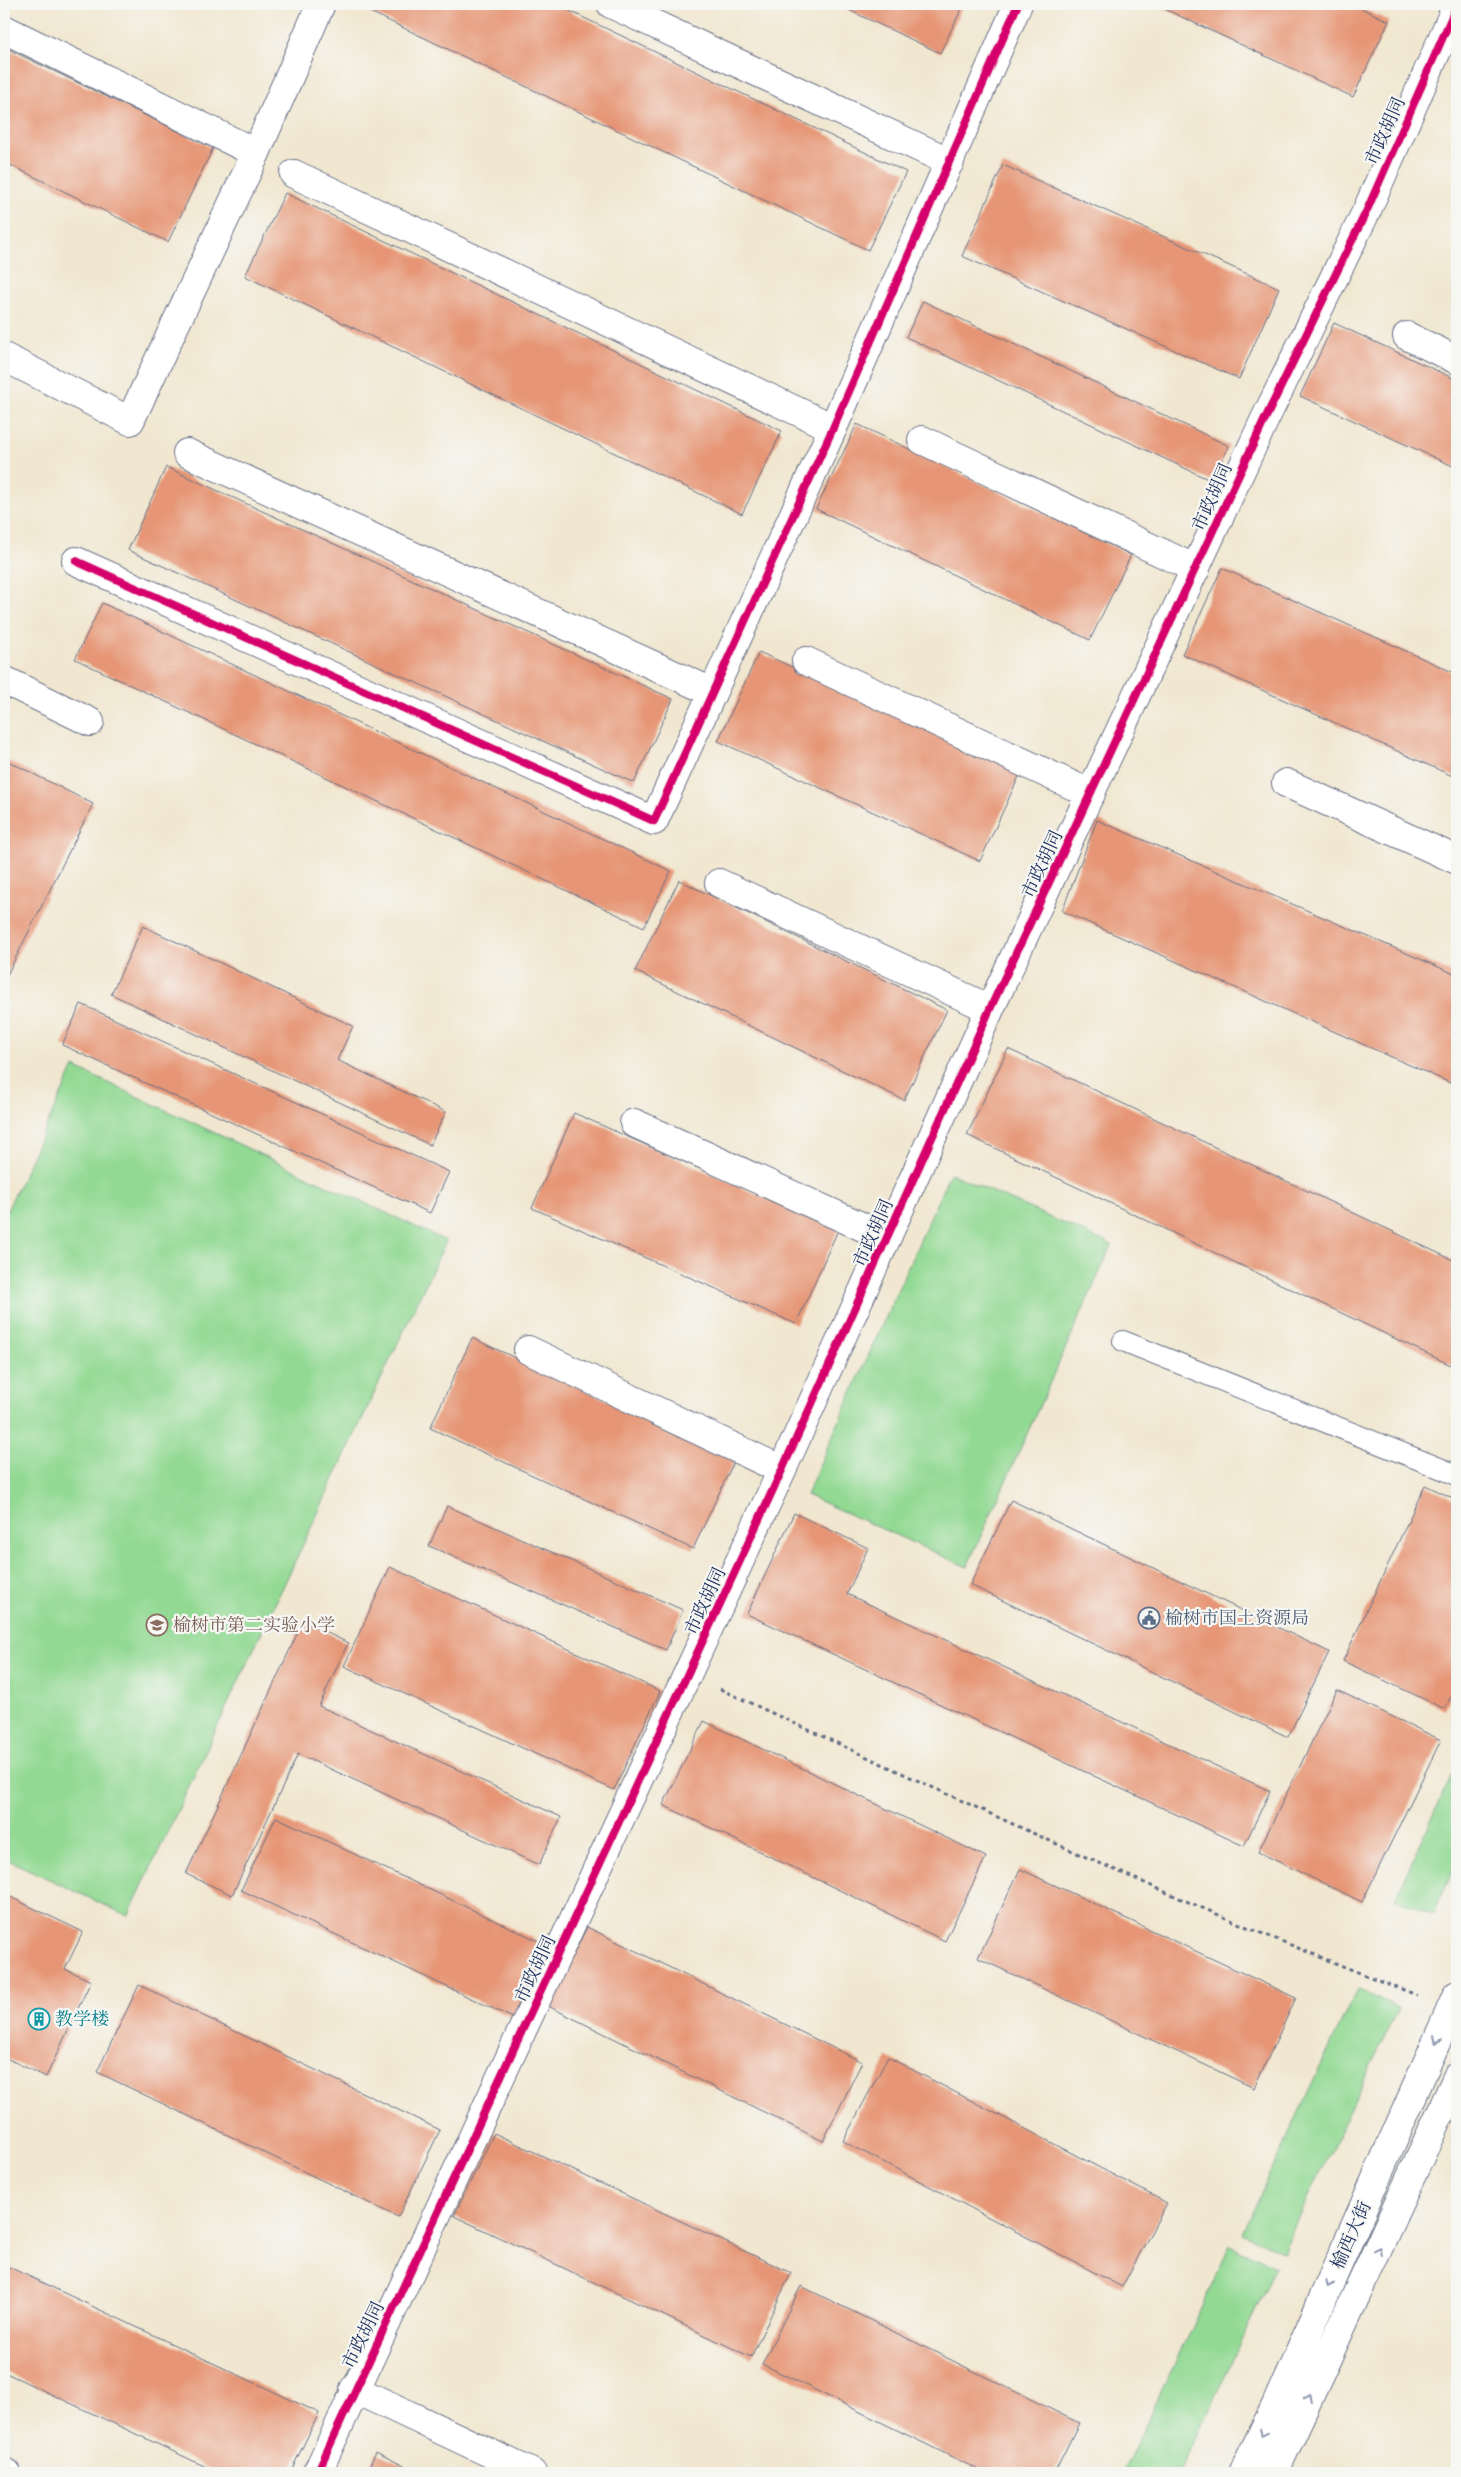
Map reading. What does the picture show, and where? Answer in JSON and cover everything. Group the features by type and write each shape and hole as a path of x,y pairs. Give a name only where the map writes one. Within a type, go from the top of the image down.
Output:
{"street":[{"path":"4,357 130,421 256,153 322,4"},
{"path":"611,4 950,162"},
{"path":"76,561 654,821 833,428 1018,4"},
{"name":"市政胡同","path":"317,2473 354,2389 459,2169 782,1470 990,1009 1265,419 1367,210 1457,5"},
{"path":"4,29 256,153"},
{"path":"294,174 833,428"},
{"path":"1407,336 1457,360"},
{"path":"922,440 1196,569"},
{"path":"187,453 712,692"},
{"path":"806,661 1091,794"},
{"path":"4,680 90,722"},
{"path":"1286,784 1457,860"},
{"path":"719,882 990,1009"},
{"path":"634,1123 887,1238"},
{"path":"528,1350 782,1470"},
{"name":"榆西大街","path":"1243,2473 1276,2405 1454,2002"},
{"name":"榆西大街","path":"1274,2473 1457,2077"},
{"path":"354,2389 532,2473"}],"lane":[{"path":"1123,1341 1457,1475"}],"path":[{"path":"687,1674 1051,1841 1333,1963 1454,2002"}],"green space":[{"path":"74,1067 446,1241 128,1916 4,1858 4,1217"},
{"path":"950,1173 1112,1245 967,1567 806,1495"},
{"path":"1457,1764 1457,1862 1433,1915 1395,1898"},
{"path":"1357,1989 1398,2008 1283,2252 1242,2233"},
{"path":"1230,2246 1276,2267 1179,2473 1123,2473"}],"building":[{"path":"367,4 555,4 906,172 868,250 364,9"},
{"path":"836,4 964,4 940,53"},
{"path":"1154,4 1352,4 1389,21 1353,97"},
{"path":"4,47 213,148 168,242 4,162"},
{"path":"1003,165 1279,288 1239,379 962,256"},
{"path":"285,193 782,431 742,514 245,276"},
{"path":"923,301 1229,446 1212,481 906,337"},
{"path":"1334,323 1457,380 1457,468 1300,396"},
{"path":"857,424 1131,555 1090,640 816,509"},
{"path":"166,467 673,699 634,783 128,550"},
{"path":"1222,568 1457,674 1457,778 1182,654"},
{"path":"102,603 671,871 644,927 75,659"},
{"path":"759,652 1021,772 980,861 718,741"},
{"path":"4,759 93,804 4,981"},
{"path":"1097,820 1457,975 1457,1086 1062,911"},
{"path":"679,880 947,1010 904,1100 635,971"},
{"path":"143,926 353,1026 337,1060 446,1112 430,1145 111,994"},
{"path":"81,1004 449,1172 430,1213 62,1045"},
{"path":"1008,1049 1457,1262 1457,1368 967,1135"},
{"path":"574,1113 838,1230 796,1324 532,1208"},
{"path":"472,1338 735,1459 693,1549 430,1428"},
{"path":"1425,1485 1457,1500 1457,1683 1445,1709 1343,1661"},
{"name":"榆树市国土资源局","path":"1011,1500 1329,1652 1288,1737 970,1585"},
{"path":"447,1506 683,1610 666,1650 429,1546"},
{"path":"794,1513 868,1548 847,1594 1270,1791 1244,1846 747,1614"},
{"path":"390,1567 660,1691 614,1790 344,1666"},
{"path":"303,1621 348,1643 319,1706 561,1817 539,1865 298,1754 232,1895 186,1874"},
{"path":"1337,1690 1441,1740 1362,1902 1258,1852"},
{"path":"704,1721 986,1857 945,1941 663,1805"},
{"path":"276,1817 549,1946 515,2019 241,1890"},
{"path":"1020,1869 1296,1998 1254,2088 978,1958"},
{"name":"教学楼","path":"4,1894 83,1932 65,1969 91,1981 46,2077 4,2057"},
{"path":"587,1927 862,2062 823,2141 548,2006"},
{"path":"139,1985 440,2130 398,2217 97,2072"},
{"path":"888,2057 1167,2203 1122,2287 843,2141"},
{"path":"494,2133 791,2273 751,2357 454,2216"},
{"path":"9,2267 319,2413 290,2473 219,2473 4,2372 4,2278"},
{"path":"801,2286 1079,2423 1054,2473 985,2473 762,2364"},
{"path":"376,2452 418,2473 366,2473"}],"cycle path":[{"path":"76,561 654,821 833,428 1018,4"},
{"path":"317,2473 782,1470 990,1009 1265,419 1367,210 1457,5"}],"place":[{"name":"榆树市国土资源局","path":"1149,1618"},
{"name":"榆树市第二实验小学","path":"157,1625"},
{"name":"教学楼","path":"39,2019"}]}
